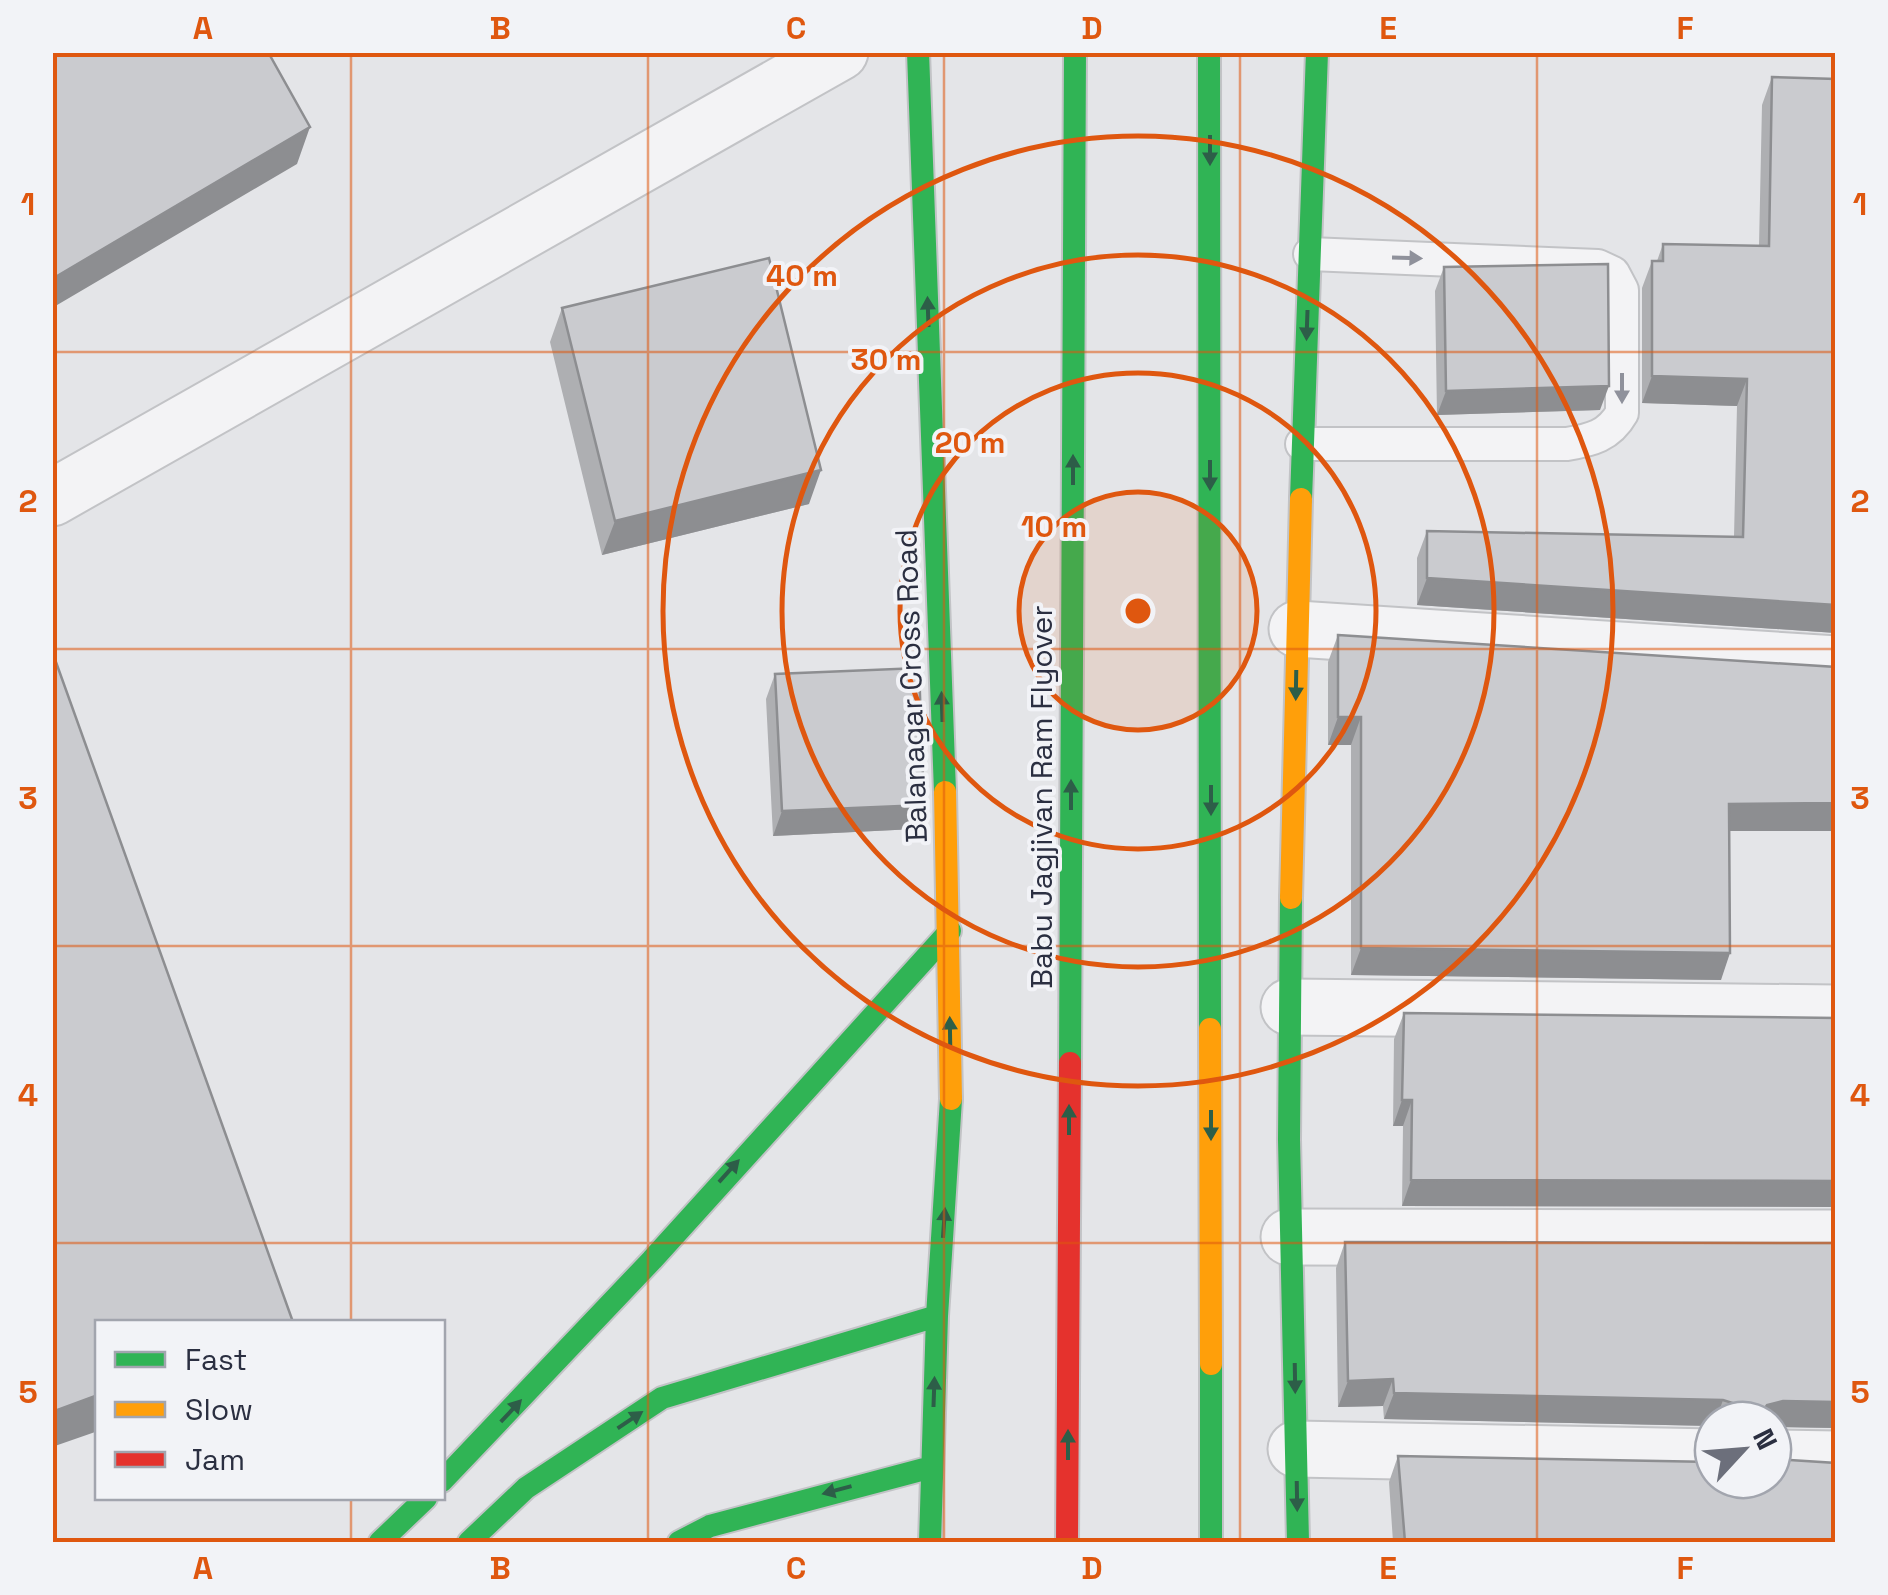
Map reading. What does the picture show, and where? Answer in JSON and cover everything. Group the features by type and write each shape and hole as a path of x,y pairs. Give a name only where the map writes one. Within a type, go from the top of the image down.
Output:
{"main road":[{"name":"Balanagar Cross Road","path":"918,52 950,931 951,1130 937,1316 930,1542"},
{"name":"Babu Jagjivan Ram Flyover","path":"1067,1542 1074,52"},
{"path":"1210,52 1211,1542"},
{"path":"1298,1542 1289,1237 1289,1007 1302,444 1317,52"},
{"path":"445,1478 652,1260 950,931"},
{"path":"469,1542 526,1488 662,1398 937,1316"},
{"path":"679,1542 710,1526 932,1468"},
{"path":"380,1542 424,1500"}],"street":[{"path":"52,498 840,52"},
{"path":"1297,630 1836,664"},
{"path":"1289,1007 1836,1013"},
{"path":"1289,1237 1836,1238"},
{"path":"1296,1449 1693,1456"},
{"path":"1793,1458 1836,1459"}],"lane":[{"path":"1302,444 1567,444 1594,440 1614,427 1622,414 1622,290 1613,273 1598,266 1310,254"}],"building":[{"path":"52,52 268,52 310,127 52,279"},
{"path":"1772,77 1836,79 1836,605 1427,578 1427,531 1743,537 1747,379 1652,376 1652,261 1663,261 1663,244 1769,246"},
{"path":"769,258 821,470 615,521 562,308"},
{"path":"1608,264 1609,386 1446,391 1444,267"},
{"path":"1338,635 1836,667 1836,803 1729,804 1730,953 1361,948 1361,717 1338,717"},
{"path":"52,651 292,1320 95,1320 95,1396 52,1412"},
{"path":"919,668 924,805 782,811 775,674"},
{"path":"1404,1013 1836,1018 1836,1181 1411,1180 1412,1100 1402,1100"},
{"path":"1345,1242 1836,1243 1836,1402 1394,1393 1393,1379 1348,1381"},
{"path":"1398,1456 1693,1462 1693,1500 1793,1500 1793,1460 1836,1463 1836,1542 1405,1542"}],"traffic: fast":[{"path":"918,52 945,792"},
{"path":"1070,1063 1075,52"},
{"path":"1209,52 1210,1029"},
{"path":"1301,499 1317,52"},
{"path":"1291,898 1289,1140 1298,1542"},
{"path":"445,1478 652,1260 950,931"},
{"path":"930,1542 937,1316 951,1099"},
{"path":"469,1542 526,1488 662,1398 937,1316"},
{"path":"1211,1364 1211,1542"},
{"path":"679,1542 710,1526 932,1467"},
{"path":"380,1542 424,1500"}],"traffic: slow":[{"path":"1291,898 1301,499"},
{"path":"945,792 951,1099"},
{"path":"1210,1029 1211,1364"}],"traffic: jam":[{"path":"1067,1542 1070,1063"}]}
